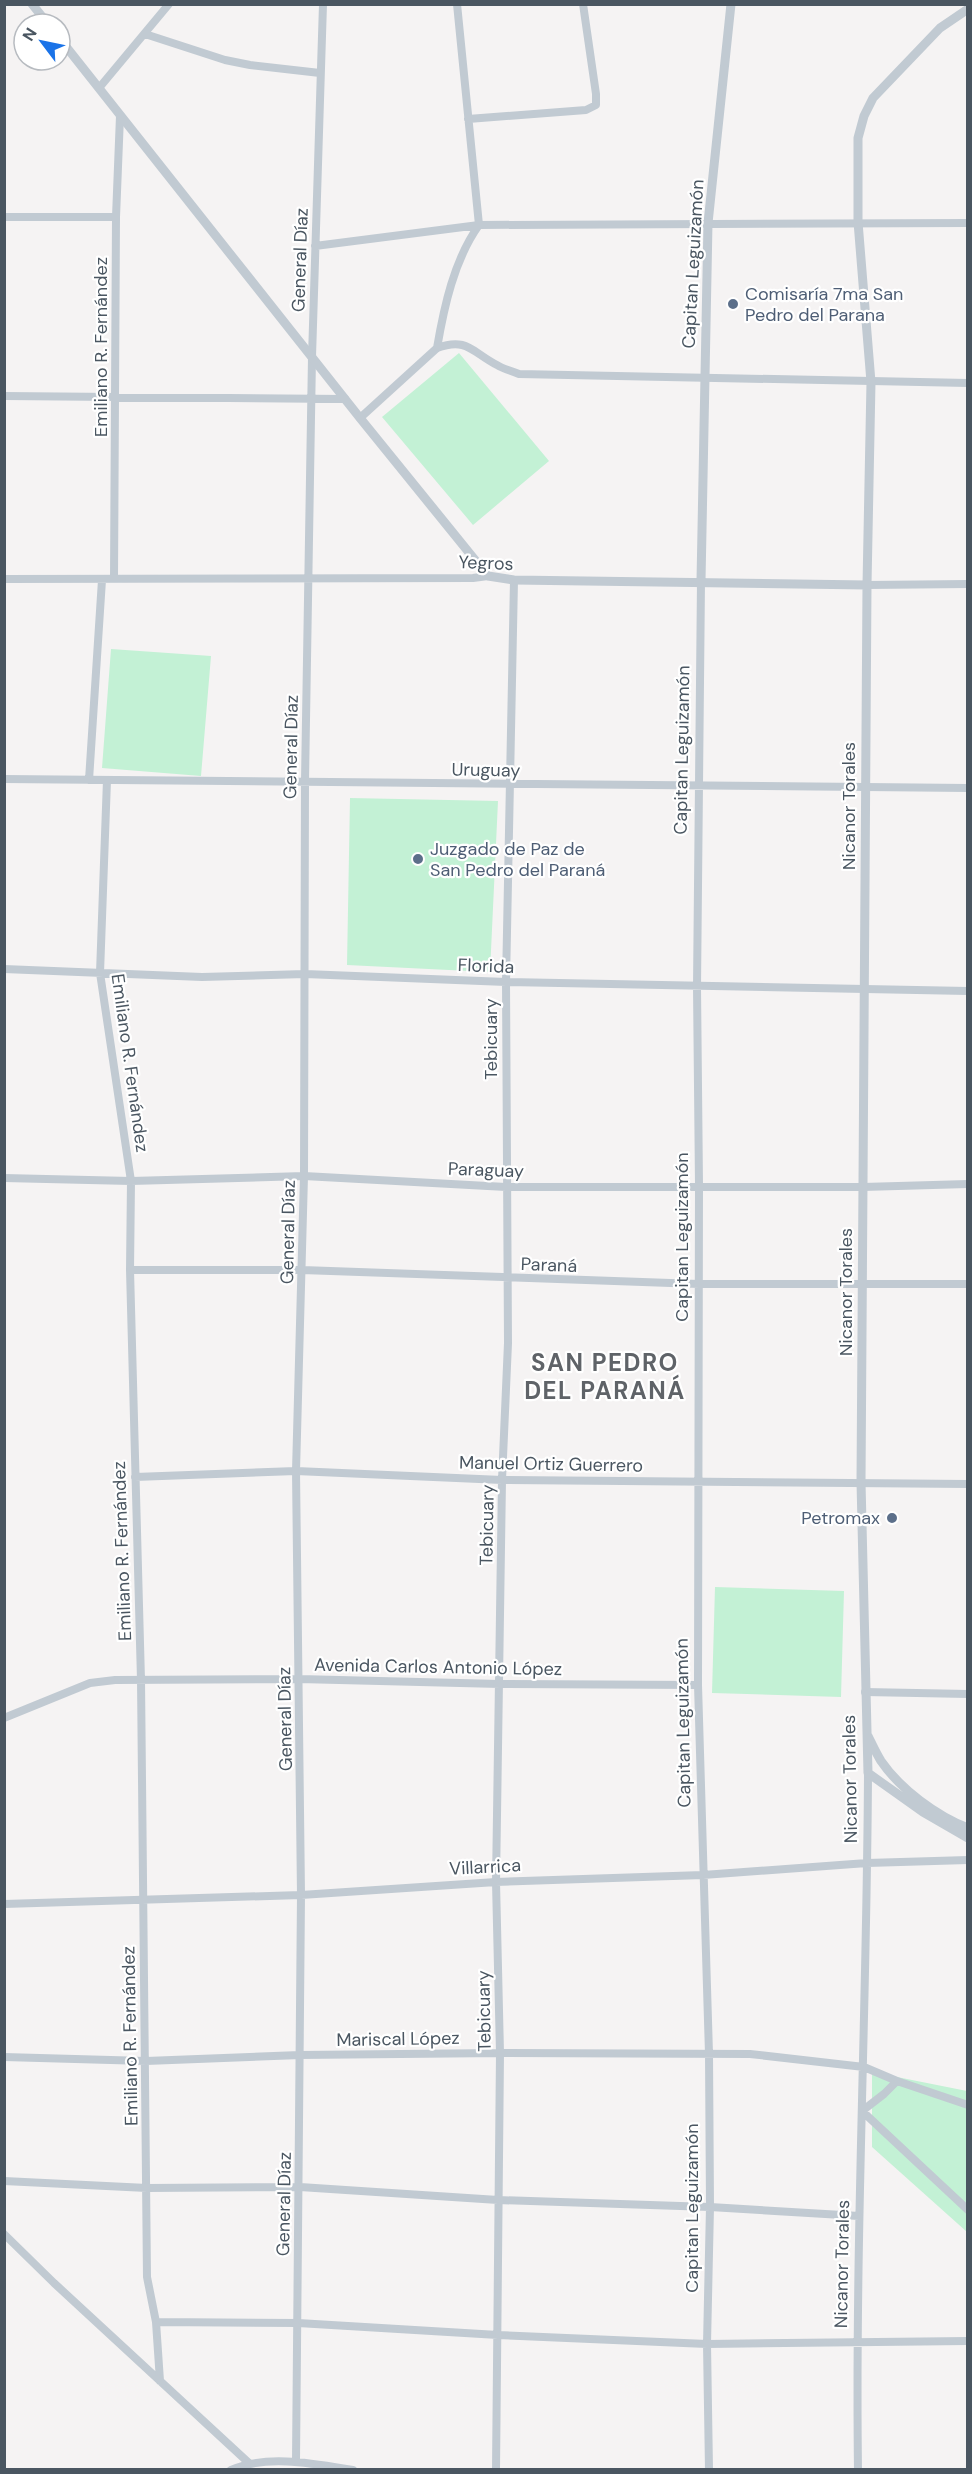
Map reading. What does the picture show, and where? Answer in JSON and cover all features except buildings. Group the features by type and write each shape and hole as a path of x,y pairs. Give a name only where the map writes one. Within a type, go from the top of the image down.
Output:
{"street":[{"path":"99,88 169,4"},
{"name":"General Díaz","path":"296,2461 301,1895 296,1471 304,1176 305,781 312,357 323,4"},
{"path":"437,348 442,318 466,244 479,225 457,4"},
{"path":"468,119 586,110 596,105 583,4"},
{"name":"Capitan Leguizamón","path":"709,2469 707,2344 710,2207 709,2054 698,1685 698,786 708,223 730,4"},
{"name":"Nicanor Torales","path":"858,2469 856,2344 864,2067 868,1773 865,1732 861,1482 867,585 871,382 858,222 858,138 864,116 873,98 940,28 968,9"},
{"path":"145,34 225,60 320,73"},
{"path":"72,54 488,576"},
{"name":"Emiliano R. Fernández","path":"114,579 116,217 120,116"},
{"path":"4,217 116,217"},
{"path":"315,246 479,225 968,223"},
{"path":"360,418 437,348 452,343 470,347 497,365 519,374 968,383"},
{"path":"4,396 345,399"},
{"name":"Yegros","path":"4,579 473,578 488,576 514,580 867,585 968,584"},
{"path":"89,780 102,580"},
{"name":"Tebicuary","path":"496,2469 500,2053 496,1882 502,1480 508,1279 506,982 514,580"},
{"name":"Uruguay","path":"4,779 968,788"},
{"name":"Emiliano R. Fernández","path":"107,780 100,973 131,1180 130,1270 141,1680 147,2277 156,2322 160,2381"},
{"name":"Florida","path":"4,969 202,977 305,974 697,987 968,991"},
{"name":"Paraguay","path":"4,1178 131,1180 304,1176 506,1187 699,1185 863,1187 968,1184"},
{"name":"Paraná","path":"130,1270 302,1270 699,1284 862,1282 968,1284"},
{"name":"Manuel Ortiz Guerrero","path":"135,1477 296,1471 502,1480 968,1484"},
{"name":"Avenida Carlos Antonio López","path":"4,1718 90,1683 141,1680 299,1678 500,1684 698,1685"},
{"path":"865,1692 968,1694"},
{"path":"865,1732 882,1762 904,1786 935,1810 968,1828"},
{"path":"868,1773 923,1812 968,1838"},
{"name":"Villarrica","path":"4,1904 301,1895 496,1882 703,1875 867,1863 968,1860"},
{"name":"Mariscal López","path":"4,2057 146,2061 300,2055 750,2054 864,2067 897,2081 968,2105"},
{"path":"897,2081 862,2111 968,2210"},
{"path":"4,2181 147,2187 300,2187 498,2200 710,2207 859,2216"},
{"path":"4,2234 250,2464"},
{"path":"156,2322 298,2323 707,2344 968,2341"},
{"path":"231,2469 250,2464 296,2461 353,2469"}],"green space":[{"path":"459,353 549,461 473,525 382,417"},
{"path":"111,649 211,656 201,776 102,768"},
{"path":"350,798 498,801 490,972 347,965"},
{"path":"715,1587 844,1591 841,1697 712,1693"},
{"path":"872,2072 967,2091 967,2232 872,2147"}],"place":[{"name":"Comisaría 7ma San Pedro del Parana","path":"733,304"},
{"name":"Juzgado de Paz de San Pedro del Paraná","path":"418,859"},
{"name":"Petromax","path":"892,1518"}],"district":[{"name":"SAN PEDRO DEL PARANÁ","path":"605,1376"}]}
